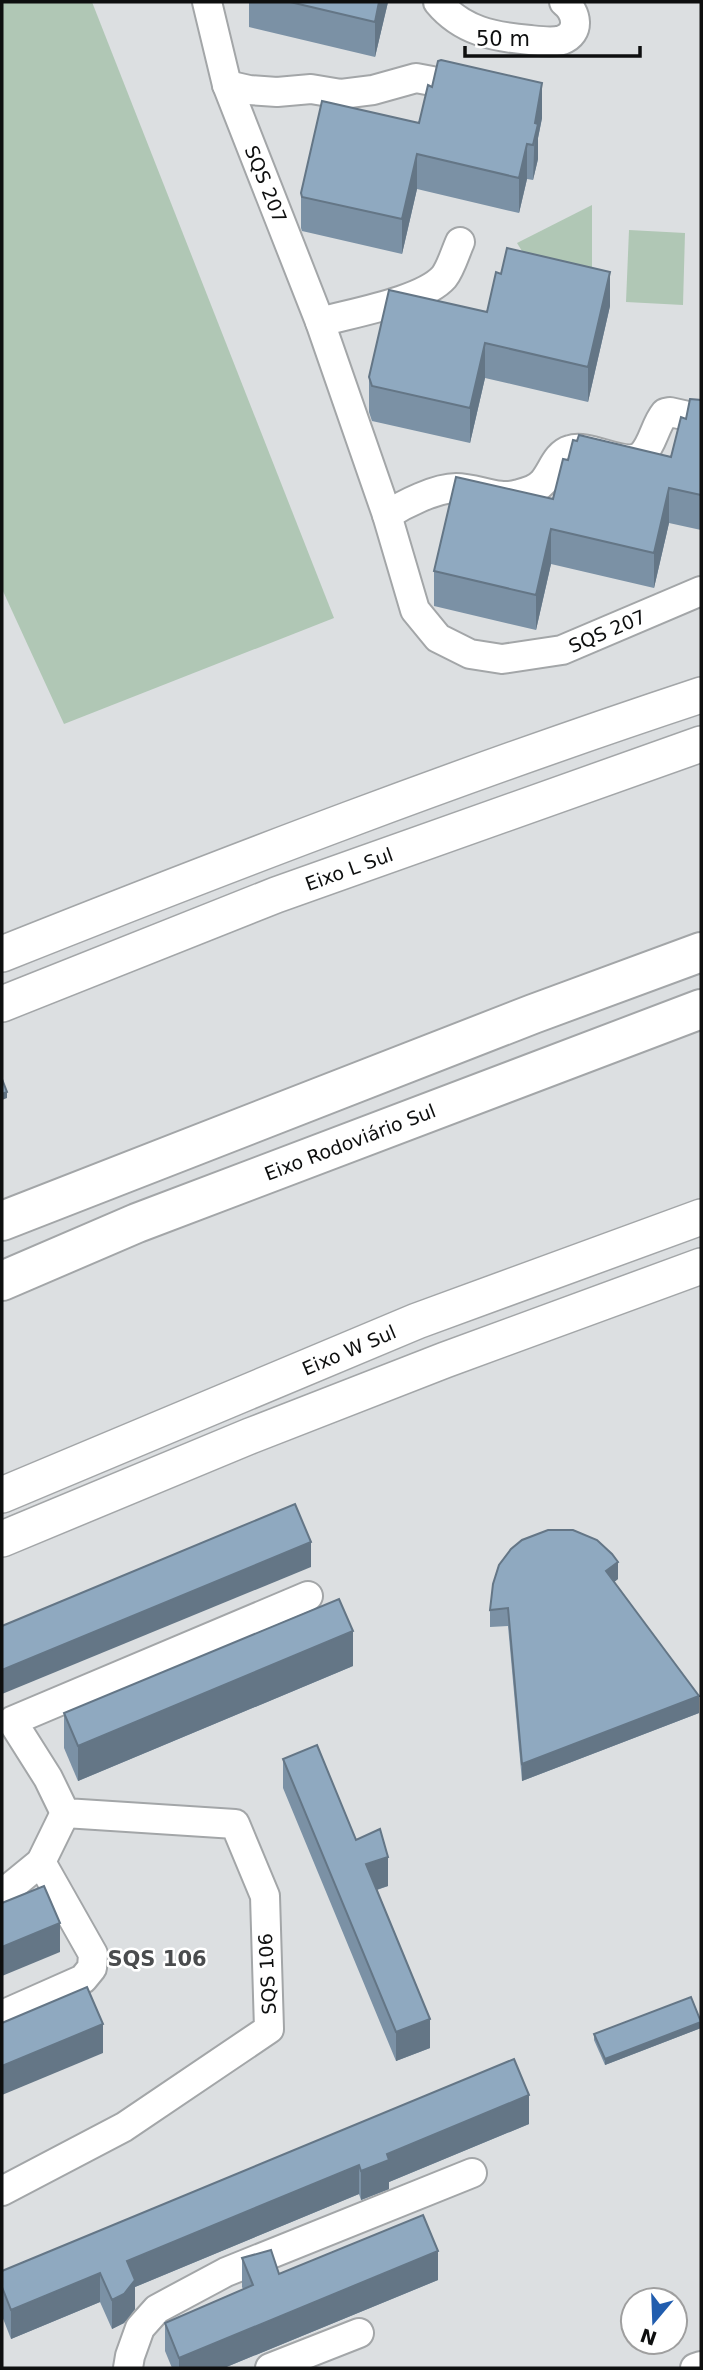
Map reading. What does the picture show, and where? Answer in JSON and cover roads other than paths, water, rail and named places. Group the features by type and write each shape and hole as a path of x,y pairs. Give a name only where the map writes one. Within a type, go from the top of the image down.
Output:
{"highway":[{"path":"2,1221 533,1014 701,952"},
{"name":"Eixo Rodoviário Sul","path":"2,1281 137,1223 701,1009"}],"main road":[{"path":"2,954 275,846 572,738 701,695"},
{"name":"Eixo L Sul","path":"2,1004 276,895 701,744"},
{"name":"Eixo W Sul","path":"2,1495 417,1321 701,1217"},
{"path":"2,1539 250,1436 445,1360 701,1266"}],"street":[{"name":"SQS 207","path":"207,2 227,85 320,322 387,515 415,610 438,638 470,654 502,659 562,650 701,591"},
{"path":"438,2 447,13 477,30 497,37 544,42 562,40 573,32 576,20 574,9 564,2"},
{"path":"227,85 249,90 277,92 311,89 341,94 364,92 416,78 432,81"},
{"path":"320,322 408,298 433,288 446,275 460,242"},
{"path":"387,515 423,497 455,488 497,496 517,495 541,485 562,454 571,449 583,449 626,459 637,458 645,453 665,413 701,419"},
{"path":"2,1894 41,1862 65,1813 48,1778 7,1723 308,1596"},
{"name":"SQS 106","path":"2,2191 124,2127 269,2029 265,1896 234,1824 65,1813"},
{"path":"2,2015 83,1979 92,1968 93,1954 41,1862"},
{"path":"128,2368 140,2328 157,2309 226,2272 472,2173"},
{"path":"270,2368 359,2333"},
{"path":"695,2368 701,2366"}],"district":[{"name":"SQS 106","path":"157,1959"}]}
